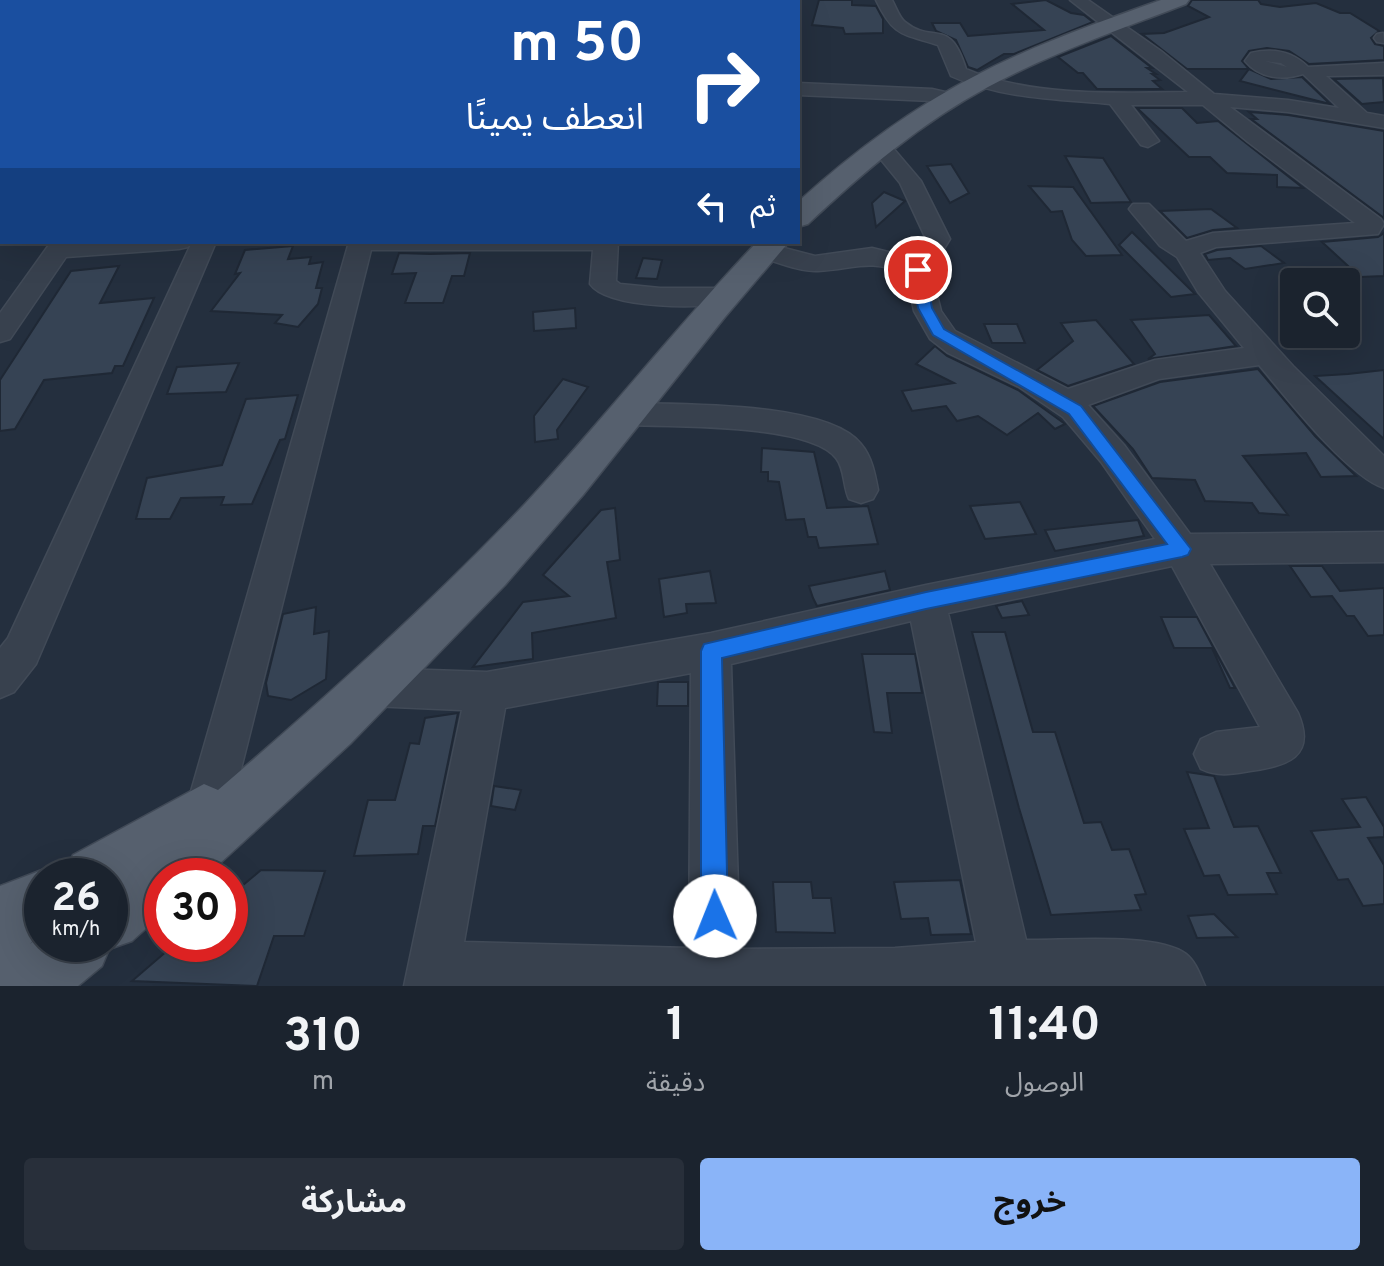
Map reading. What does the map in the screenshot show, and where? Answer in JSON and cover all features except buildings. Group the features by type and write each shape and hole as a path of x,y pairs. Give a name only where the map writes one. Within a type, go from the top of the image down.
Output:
{"main road":[{"path":"800,216 880,145 980,82 1179,0"},
{"path":"128,901 204,826 285,766 371,687 536,519 769,247"},
{"path":"128,861 204,826"},
{"path":"0,928 24,907"},
{"path":"0,952 11,974 11,986"},
{"path":"36,986 58,962"}],"street":[{"path":"884,0 895,22 902,28 944,41 952,51 958,72 980,82 1027,91 1116,99 1188,98 1288,106 1384,122"},
{"path":"1078,0 1155,55 1373,227 1213,240 1192,247 1187,253"},
{"path":"1362,118 1307,69 1384,69"},
{"path":"800,89 922,94 951,99"},
{"path":"1116,99 1148,141"},
{"path":"880,145 910,181 938,239 918,270 925,308 938,332 1064,402 1094,431 1182,549 1283,728 1284,738 1276,746 1216,754"},
{"path":"1141,209 1169,241 1187,253 1226,308 1310,403 1384,475"},
{"path":"0,333 62,246 120,244"},
{"path":"0,679 22,651 203,244"},
{"path":"204,826 361,244"},
{"path":"606,244 603,284 606,289 623,293 726,296"},
{"path":"769,247 815,264 872,256 890,258 918,270"},
{"path":"1064,402 1155,370 1266,354"},
{"path":"627,414 777,423 821,432 849,451 856,464 861,490"},
{"path":"371,687 487,692 711,651 926,601 1182,549 1381,550"},
{"path":"926,601 1006,966"},
{"path":"711,651 715,975"},
{"path":"487,692 431,976 715,975 896,980 1006,966 1156,967 1167,972 1179,986"}],"route":[{"path":"715,916 711,651 926,601 1182,549 1075,410 1001,365 949,341 938,332 925,308 918,270"}]}
